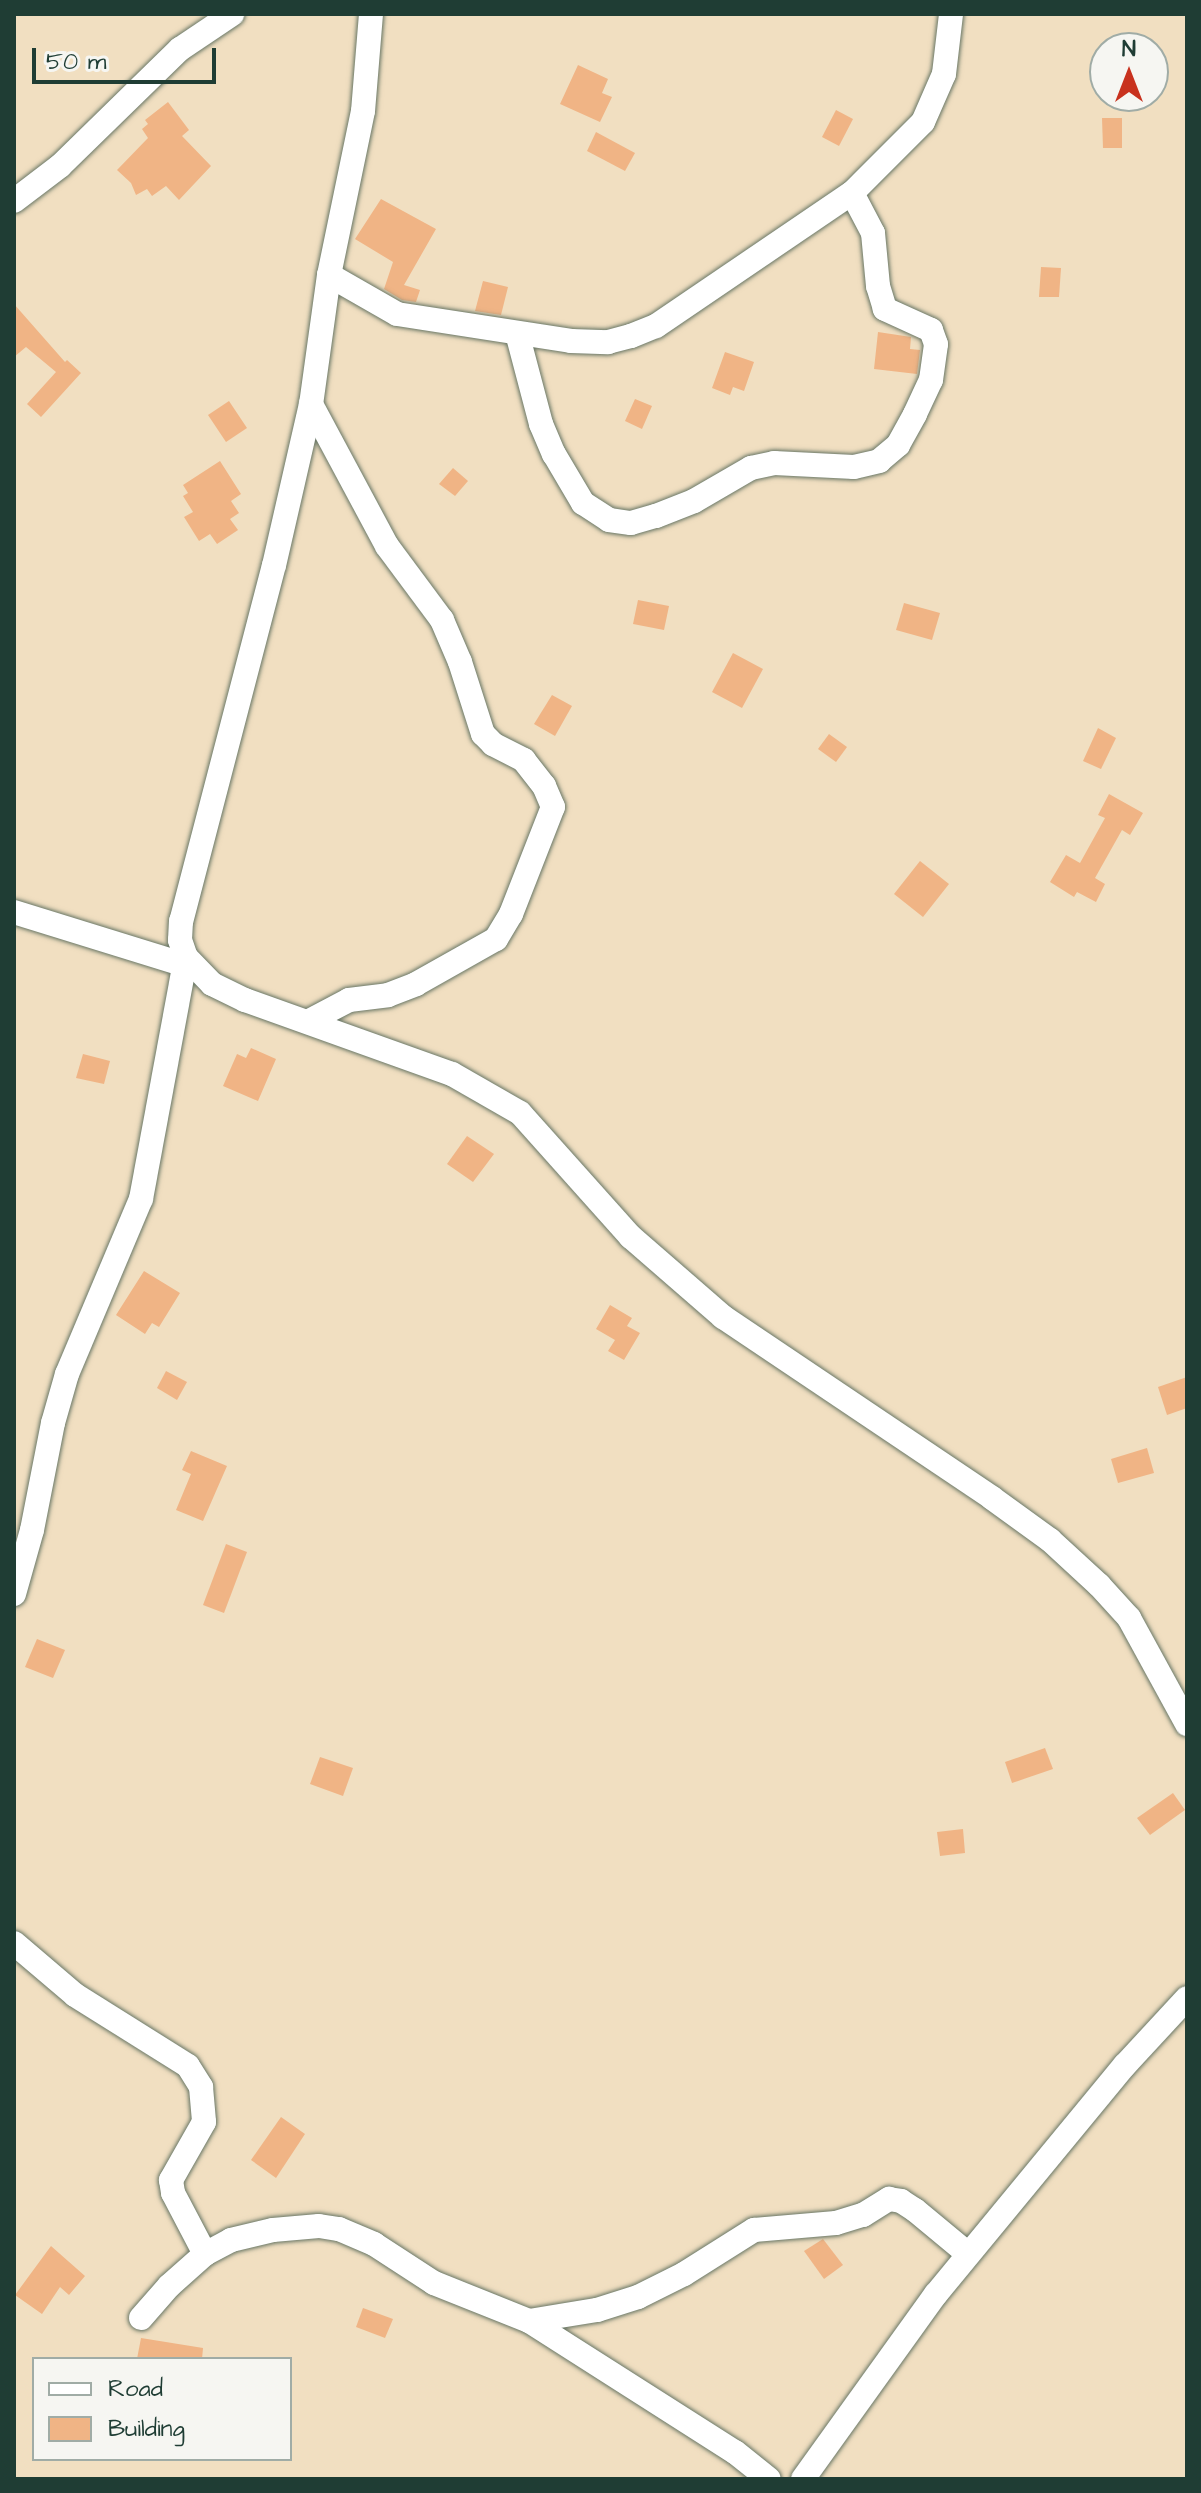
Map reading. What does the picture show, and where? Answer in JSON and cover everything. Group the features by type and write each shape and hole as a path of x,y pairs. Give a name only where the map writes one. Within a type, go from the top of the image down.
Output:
{"street":[{"path":"14,201 60,166 180,49 232,14"},
{"path":"14,1594 32,1530 53,1423 67,1374 141,1199 185,961 180,940 181,921 274,565 311,404 329,275 363,111 371,14"},
{"path":"329,275 397,314 517,333 608,342 656,326 852,193 923,122 944,74 951,14"},
{"path":"517,333 541,424 554,454 583,503 609,520 631,523 656,516 694,501 751,468 774,463 854,467 879,461 898,445 915,414 931,380 936,344 931,330 885,309 878,286 873,233 852,193"},
{"path":"309,1021 349,1000 388,995 416,984 496,939 511,914 553,807 544,786 524,760 493,744 483,734 460,662 442,620 382,538 311,404"},
{"path":"14,912 185,961 212,984 245,1000 452,1074 520,1113 631,1237 723,1317 1050,1540 1099,1585 1129,1618 1187,1724"},
{"path":"14,1943 75,1995 188,2066 201,2087 204,2122 171,2180 173,2193 205,2254"},
{"path":"803,2479 890,2353 968,2254 1125,2065 1187,1998"},
{"path":"529,2321 597,2310 638,2297 684,2274 754,2230 852,2220 889,2199 901,2201 915,2210 968,2254"},
{"path":"141,2318 169,2286 205,2254 252,2233 319,2226 339,2229 374,2244 434,2283 529,2321 735,2452 769,2479"}],"building":[{"path":"578,65 608,79 602,93 612,97 600,122 560,104"},
{"path":"168,102 189,130 182,136 211,166 179,200 166,186 152,196 147,189 136,195 131,183 117,170 148,138 142,129 148,124 145,120"},
{"path":"836,110 853,119 839,146 822,137"},
{"path":"1102,118 1122,118 1122,148 1103,148"},
{"path":"596,132 635,153 625,171 587,151"},
{"path":"381,199 436,229 404,285 420,290 416,302 402,300 384,289 393,262 355,239"},
{"path":"1041,267 1061,268 1059,297 1039,297"},
{"path":"483,281 508,287 501,315 475,311"},
{"path":"14,304 65,362 67,360 81,373 41,417 27,404 56,372 26,347 14,357"},
{"path":"878,332 911,337 910,349 920,350 917,374 874,369"},
{"path":"725,352 754,362 744,391 733,387 730,395 712,388"},
{"path":"635,399 652,406 642,429 625,421"},
{"path":"229,401 247,428 226,442 208,415"},
{"path":"220,461 241,494 231,501 239,513 230,519 238,530 217,544 210,534 199,541 184,517 193,512 183,496 188,493 183,485"},
{"path":"453,468 468,481 455,496 439,484"},
{"path":"638,600 669,606 664,630 633,624"},
{"path":"904,603 940,613 932,640 896,630"},
{"path":"733,653 763,669 742,708 712,692"},
{"path":"552,695 572,706 555,736 534,724"},
{"path":"1098,728 1116,738 1101,769 1083,761"},
{"path":"829,734 847,747 836,762 818,749"},
{"path":"1109,794 1143,813 1130,835 1122,830 1095,878 1105,884 1096,902 1077,892 1074,897 1050,882 1066,855 1080,863 1105,818 1098,815"},
{"path":"920,861 949,884 923,917 894,894"},
{"path":"251,1048 276,1059 258,1101 223,1086 237,1054 246,1058"},
{"path":"83,1054 110,1061 104,1084 76,1078"},
{"path":"467,1136 494,1154 473,1182 447,1164"},
{"path":"144,1271 180,1293 159,1327 152,1323 145,1334 116,1315"},
{"path":"610,1305 632,1318 627,1326 640,1333 624,1360 608,1351 615,1340 596,1329"},
{"path":"166,1371 187,1382 177,1400 157,1388"},
{"path":"1187,1377 1187,1408 1167,1415 1158,1387"},
{"path":"1147,1448 1154,1473 1118,1483 1111,1459"},
{"path":"191,1451 227,1466 203,1521 176,1510 191,1474 182,1470"},
{"path":"226,1544 247,1552 224,1613 203,1605"},
{"path":"37,1639 65,1650 53,1678 25,1667"},
{"path":"1045,1748 1053,1769 1012,1783 1005,1762"},
{"path":"320,1757 353,1768 343,1796 310,1784"},
{"path":"1173,1793 1185,1810 1150,1835 1137,1818"},
{"path":"963,1829 965,1853 940,1856 937,1832"},
{"path":"281,2117 305,2134 276,2178 251,2160"},
{"path":"823,2239 843,2265 824,2279 804,2251"},
{"path":"51,2246 85,2276 69,2295 60,2287 42,2314 15,2295"},
{"path":"363,2308 393,2319 385,2338 356,2327"},
{"path":"141,2338 203,2348 202,2357 137,2357"}]}
